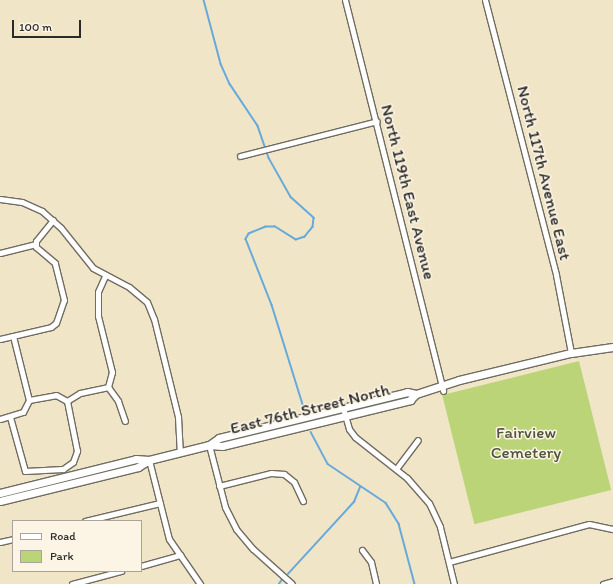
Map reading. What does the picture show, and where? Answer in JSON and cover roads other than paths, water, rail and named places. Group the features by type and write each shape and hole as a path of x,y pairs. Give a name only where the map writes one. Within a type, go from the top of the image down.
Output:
{"main road":[{"name":"East 76th Street North","path":"209,445 219,438 407,392 416,394 571,353 613,347"},
{"name":"East 76th Street North","path":"0,501 138,467 149,460 180,452 209,445 222,446 410,400 416,394"},
{"name":"East 76th Street North","path":"0,493 136,459 149,460"}],"street":[{"name":"North 119th East Avenue","path":"345,0 377,121 442,388"},
{"name":"North 117th Avenue East","path":"485,0 556,275 571,353"},
{"path":"240,156 377,121"},
{"path":"0,199 22,202 42,211 53,220 86,261 105,276 138,293 152,313 178,417 180,452"},
{"path":"0,339 53,326 63,306 64,300 55,263 36,247 36,241 53,220"},
{"path":"0,252 36,244"},
{"path":"105,276 97,303 112,372 108,387"},
{"path":"0,419 23,412 29,400 13,336"},
{"path":"67,401 80,393 108,387"},
{"path":"108,387 118,401 125,421"},
{"path":"29,400 56,396 67,401"},
{"path":"10,417 25,471 63,469 70,465 76,457 77,444 67,401"},
{"path":"343,408 345,416 355,437 418,488 433,510 454,584"},
{"path":"396,469 418,440"},
{"path":"209,445 219,486 229,517 244,539 292,584"},
{"path":"149,460 169,539 200,584"},
{"path":"219,486 271,474 284,474 294,482 303,501"},
{"path":"89,520 160,503"},
{"path":"449,562 589,524 611,527"},
{"path":"0,542 12,539"},
{"path":"362,550 371,562 376,584"},
{"path":"142,566 180,556"},
{"path":"72,584 117,572"},
{"path":"603,584 613,582"}],"waterway":[{"path":"204,0 221,64 230,84 258,126 269,158 291,197 314,218 313,227 305,237 296,240 275,227 266,227 249,234 246,239 272,305 305,411"},
{"path":"311,432 328,464 386,503 399,524 415,584"},
{"path":"288,574 354,502 360,487"}],"park label":[{"name":"Fairview Cemetery","path":"526,443"}]}
